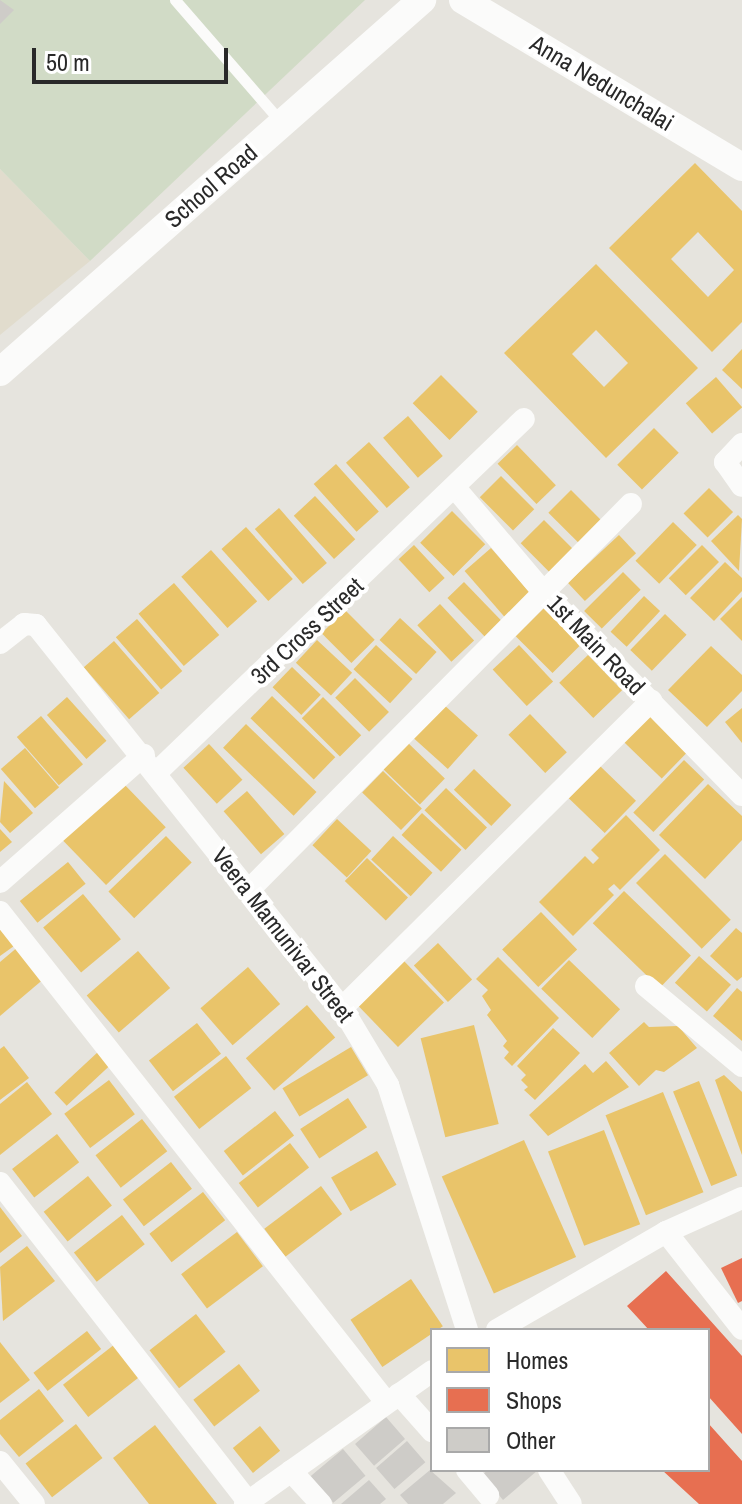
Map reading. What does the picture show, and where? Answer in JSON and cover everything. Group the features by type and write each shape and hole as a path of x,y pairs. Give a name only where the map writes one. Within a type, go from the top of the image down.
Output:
{"street":[{"name":"School Road","path":"0,372 422,0"},
{"name":"Anna Nedunchalai","path":"463,0 742,167"},
{"name":"3rd Cross Street","path":"0,882 150,763 456,489 524,419"},
{"path":"742,444 725,462 742,486"},
{"name":"1st Main Road","path":"456,489 546,595 742,795"},
{"path":"249,890 546,595 631,504"},
{"name":"Veera Mamunivar Street","path":"0,643 24,624 36,625 150,763 342,1008 388,1085 466,1328"},
{"path":"342,1008 651,701"},
{"path":"0,912 392,1398 430,1429"},
{"path":"646,986 742,1066"},
{"path":"0,1183 246,1503 430,1372"},
{"path":"500,1328 666,1232 742,1198"},
{"path":"666,1232 742,1329"},
{"path":"0,1462 34,1504"},
{"path":"291,1471 321,1504"},
{"path":"469,1472 488,1495"},
{"path":"550,1472 565,1501"}],"lane":[{"path":"175,0 282,123"}],"shaded area":[{"path":"0,169 90,261 0,335"}],"green space":[{"path":"0,0 365,0 90,261 0,169"}],"building: Homes":[{"path":"695,163 742,211 742,322 712,352 609,248","holes":["698,232 734,270 708,297 671,259"]},
{"path":"596,264 698,368 606,458 504,353","holes":["596,330 628,363 604,387 572,354"]},
{"path":"742,349 742,389 722,370"},
{"path":"441,375 478,412 449,440 413,403"},
{"path":"716,377 742,407 712,433 686,403"},
{"path":"408,416 443,456 418,478 383,438"},
{"path":"654,428 679,453 642,490 617,465"},
{"path":"369,442 410,487 387,508 346,463"},
{"path":"517,445 556,485 536,504 498,464"},
{"path":"336,464 379,512 357,532 314,484"},
{"path":"501,476 534,509 513,530 480,497"},
{"path":"709,488 733,512 708,537 684,513"},
{"path":"571,490 606,525 583,547 548,513"},
{"path":"315,496 355,539 334,559 294,516"},
{"path":"279,508 327,563 303,584 255,529"},
{"path":"452,511 485,544 453,576 420,543"},
{"path":"738,515 742,519 739,571 711,541"},
{"path":"544,520 579,555 555,578 521,543"},
{"path":"673,522 697,545 659,584 635,561"},
{"path":"246,527 293,579 268,601 221,549"},
{"path":"619,535 636,553 585,601 568,583"},
{"path":"414,545 445,578 429,592 399,559"},
{"path":"702,545 719,562 686,595 669,578"},
{"path":"491,548 533,596 507,619 465,571"},
{"path":"211,550 257,601 227,628 181,577"},
{"path":"725,562 742,578 742,591 714,621 690,598"},
{"path":"623,572 641,590 602,629 584,611"},
{"path":"464,582 504,623 487,639 447,598"},
{"path":"174,583 219,635 184,666 139,614"},
{"path":"644,596 660,611 627,647 611,632"},
{"path":"742,597 742,641 720,619"},
{"path":"440,604 474,641 451,662 417,625"},
{"path":"544,608 581,645 552,673 516,636"},
{"path":"345,610 375,640 351,663 322,633"},
{"path":"665,614 687,635 652,671 630,650"},
{"path":"400,618 437,652 416,674 380,640"},
{"path":"137,619 182,671 161,689 116,637"},
{"path":"317,640 352,673 331,695 296,663"},
{"path":"114,641 159,693 129,719 84,667"},
{"path":"376,645 413,679 390,703 353,669"},
{"path":"519,645 553,682 527,706 493,670"},
{"path":"711,646 742,675 742,691 707,727 668,690"},
{"path":"588,655 622,690 593,718 559,683"},
{"path":"292,667 321,695 301,715 273,687"},
{"path":"355,678 389,712 369,732 335,698"},
{"path":"272,696 335,757 314,779 250,718"},
{"path":"67,697 106,741 86,759 47,715"},
{"path":"323,697 361,735 340,756 302,718"},
{"path":"443,704 478,735 448,769 413,737"},
{"path":"742,708 742,743 725,722"},
{"path":"645,711 687,752 662,779 619,738"},
{"path":"530,714 567,752 545,773 508,735"},
{"path":"41,716 83,764 59,785 17,737"},
{"path":"246,724 316,792 294,816 223,748"},
{"path":"406,741 445,779 420,804 381,767"},
{"path":"209,744 242,780 217,804 183,768"},
{"path":"25,748 59,787 35,808 1,769"},
{"path":"684,760 704,779 653,832 633,813"},
{"path":"600,766 636,801 605,833 569,798"},
{"path":"474,769 511,805 491,826 454,790"},
{"path":"383,771 422,809 401,830 362,793"},
{"path":"4,781 33,813 10,833 0,822"},
{"path":"122,782 166,827 106,885 62,840"},
{"path":"708,784 742,816 742,840 705,879 659,835"},
{"path":"446,788 487,828 465,850 424,810"},
{"path":"247,791 284,834 261,854 224,811"},
{"path":"422,813 461,850 441,872 402,835"},
{"path":"626,815 660,850 620,890 614,884 608,889 614,895 573,936 539,902 585,856 593,864 599,858 591,850"},
{"path":"337,819 371,851 347,877 312,845"},
{"path":"0,829 12,842 0,852"},
{"path":"166,836 192,863 134,918 108,892"},
{"path":"393,836 432,873 411,896 371,859"},
{"path":"665,854 731,920 702,949 636,883"},
{"path":"367,858 408,898 386,921 345,881"},
{"path":"68,862 86,884 37,923 20,901"},
{"path":"624,891 691,956 660,988 593,923"},
{"path":"83,894 121,939 81,973 43,927"},
{"path":"541,912 577,949 538,987 502,950"},
{"path":"0,928 14,946 0,956"},
{"path":"736,928 742,933 742,977 737,981 710,956"},
{"path":"438,943 472,980 448,1002 414,966"},
{"path":"19,946 46,977 0,1016 0,962"},
{"path":"138,951 170,988 119,1033 87,996"},
{"path":"699,956 731,985 707,1012 675,983"},
{"path":"498,957 559,1018 512,1066 504,1058 509,1052 503,1046 507,1041 487,1015 491,1010 482,996 488,990 476,979"},
{"path":"403,960 444,1002 398,1047 357,1004"},
{"path":"569,960 620,1009 592,1038 541,989"},
{"path":"248,967 280,1004 233,1045 200,1008"},
{"path":"737,988 742,992 742,1041 713,1016"},
{"path":"307,1005 335,1037 274,1091 246,1058"},
{"path":"644,1022 649,1027 678,1026 697,1048 664,1072 656,1070 639,1086 609,1053"},
{"path":"197,1023 221,1054 173,1091 149,1061"},
{"path":"474,1025 499,1124 445,1137 421,1038"},
{"path":"553,1028 580,1053 535,1100 524,1090 528,1087 521,1080 526,1075 517,1066"},
{"path":"4,1046 29,1078 0,1100 0,1049"},
{"path":"351,1047 368,1075 299,1116 282,1088"},
{"path":"99,1051 111,1064 67,1106 54,1093"},
{"path":"226,1056 251,1088 199,1129 174,1097"},
{"path":"606,1061 629,1087 548,1136 529,1115 585,1064 593,1073"},
{"path":"724,1075 742,1092 742,1155 715,1080"},
{"path":"109,1080 135,1114 90,1148 64,1114"},
{"path":"699,1081 737,1176 711,1186 673,1091"},
{"path":"27,1082 52,1114 0,1155 0,1104"},
{"path":"663,1092 703,1192 646,1215 606,1115"},
{"path":"348,1098 367,1127 319,1158 300,1129"},
{"path":"275,1111 294,1135 243,1175 224,1151"},
{"path":"142,1119 167,1151 121,1188 96,1155"},
{"path":"604,1130 640,1224 584,1246 548,1152"},
{"path":"57,1134 79,1162 34,1197 12,1169"},
{"path":"524,1140 576,1257 494,1294 442,1177"},
{"path":"290,1143 309,1167 258,1207 239,1183"},
{"path":"377,1151 396,1185 351,1211 331,1178"},
{"path":"171,1162 192,1189 144,1226 123,1200"},
{"path":"88,1176 112,1206 68,1241 44,1212"},
{"path":"321,1186 342,1214 285,1257 264,1229"},
{"path":"203,1192 225,1220 172,1262 149,1234"},
{"path":"0,1207 22,1236 0,1253"},
{"path":"122,1215 145,1244 97,1282 74,1253"},
{"path":"237,1232 263,1266 207,1308 181,1274"},
{"path":"27,1246 55,1281 3,1321 0,1267"},
{"path":"411,1279 443,1326 430,1328 430,1335 382,1367 350,1320"},
{"path":"196,1314 226,1352 179,1388 150,1350"},
{"path":"87,1331 101,1349 48,1391 33,1373"},
{"path":"0,1342 30,1380 0,1403"},
{"path":"115,1344 140,1376 88,1417 63,1385"},
{"path":"239,1364 260,1391 214,1427 193,1400"},
{"path":"39,1389 64,1421 19,1457 0,1434 0,1420"},
{"path":"76,1424 102,1458 52,1497 26,1463"},
{"path":"155,1425 217,1504 149,1504 113,1458"},
{"path":"260,1426 280,1451 253,1473 233,1448"}],"building: Shops":[{"path":"742,1258 742,1301 738,1303 721,1268"},
{"path":"666,1271 742,1356 742,1434 710,1398 710,1328 647,1328 627,1306"},
{"path":"710,1425 742,1461 742,1504 699,1504 664,1472 710,1472"}],"building: Other":[{"path":"0,0 14,10 0,24"},
{"path":"386,1417 405,1439 374,1466 355,1444"},
{"path":"407,1441 425,1462 394,1489 376,1468"},
{"path":"343,1449 365,1476 333,1503 311,1476"},
{"path":"430,1470 456,1493 443,1504 408,1504 400,1495"},
{"path":"486,1472 536,1472 503,1500 482,1475"},
{"path":"369,1480 386,1499 380,1504 341,1504"}]}
